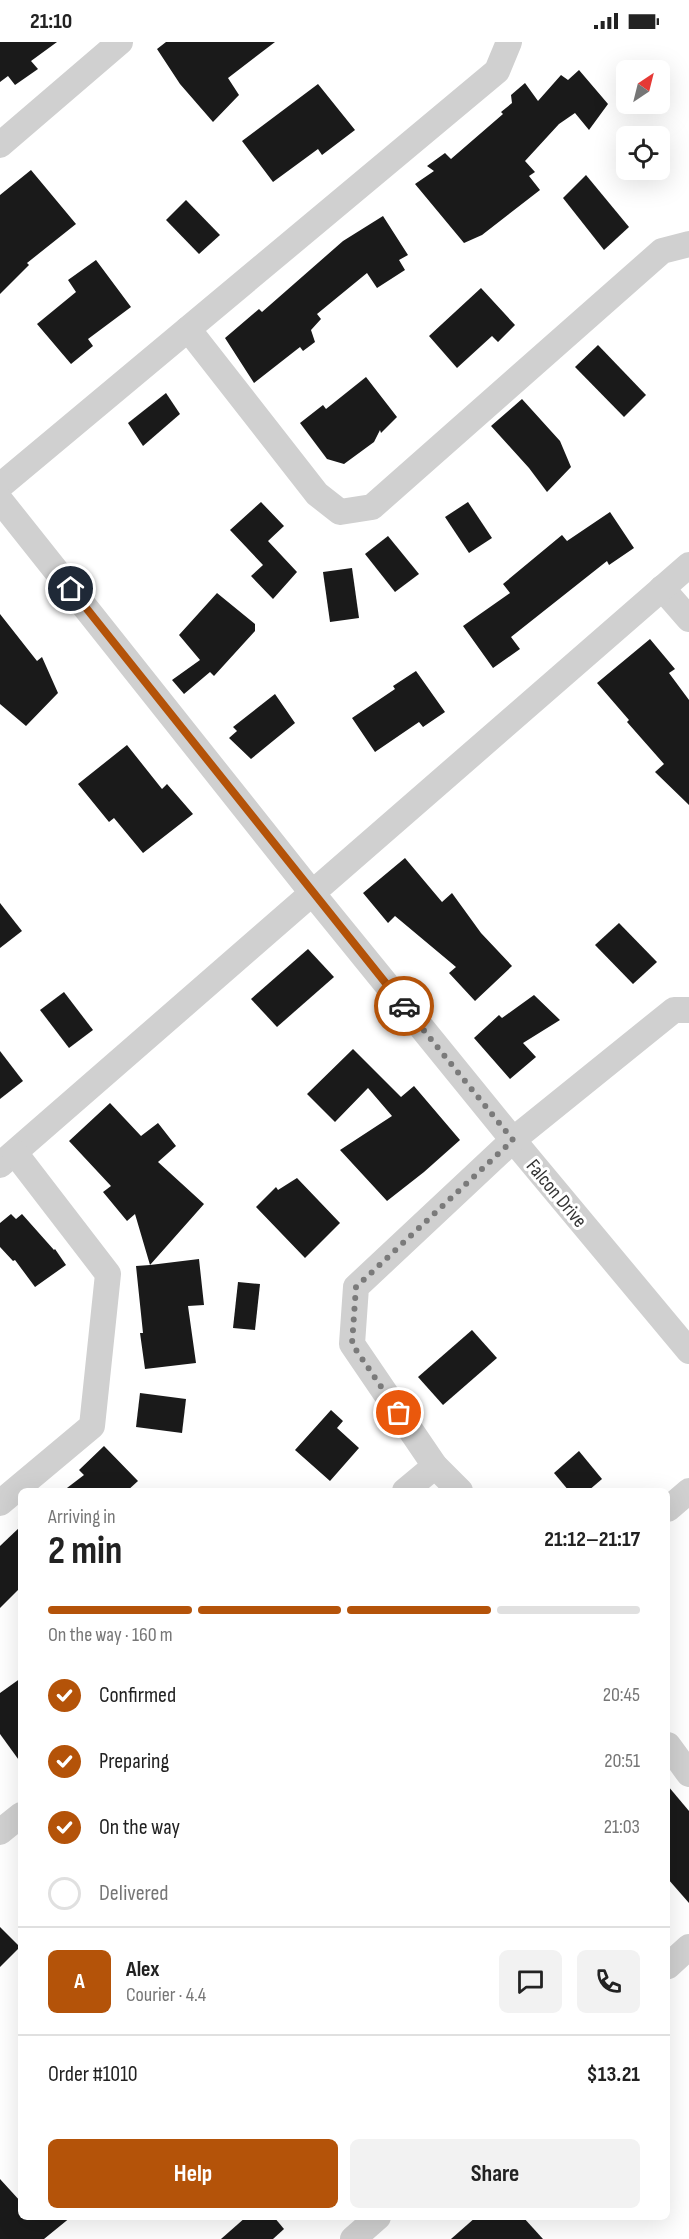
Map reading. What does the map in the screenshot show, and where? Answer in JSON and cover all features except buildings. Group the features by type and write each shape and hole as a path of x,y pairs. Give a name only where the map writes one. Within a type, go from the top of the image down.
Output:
{"street":[{"path":"0,145 120,42"},
{"path":"0,486 496,71 509,42"},
{"path":"188,329 317,494 340,512 372,507 662,251 689,244"},
{"name":"Falcon Drive","path":"0,500 313,894 689,1352"},
{"path":"0,1503 92,1426 108,1274 8,1159 689,565"},
{"path":"662,588 689,619"},
{"path":"457,1488 435,1466 352,1344 356,1287 513,1140 674,1010 689,1010"},
{"path":"409,1488 435,1466"},
{"path":"670,1507 689,1491"},
{"path":"670,1748 689,1774"},
{"path":"0,1832 18,1817"},
{"path":"670,1963 689,1947"},
{"path":"353,2239 375,2220"}],"way so far":[{"path":"399,1413 352,1344 356,1287 513,1140 404,1006"}],"route":[{"path":"71,589 404,1006"}]}
